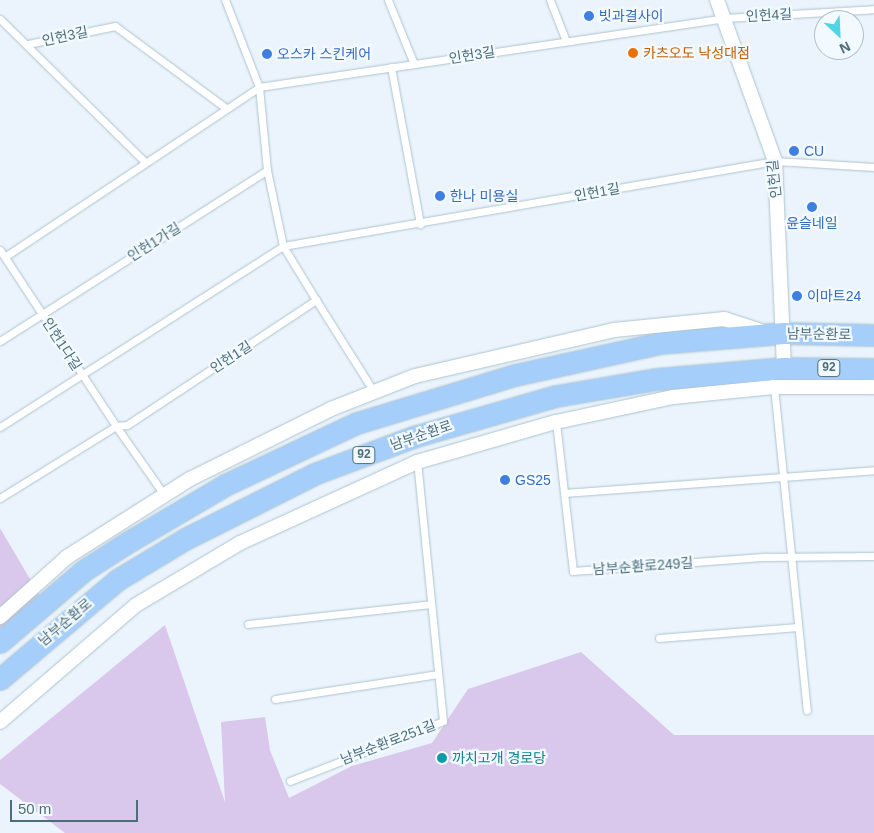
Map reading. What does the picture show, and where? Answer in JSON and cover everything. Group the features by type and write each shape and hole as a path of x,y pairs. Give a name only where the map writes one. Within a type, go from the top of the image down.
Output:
{"main road":[{"name":"남부순환로","path":"0,642 83,571 125,544 225,485 325,435 515,374 660,343 776,333 874,335"},
{"name":"남부순환로","path":"0,679 116,580 232,512 314,474 412,437 556,396 656,379 784,368 874,369"}],"street":[{"name":"인헌길","path":"717,0 774,161 776,333 784,368"},
{"path":"0,617 67,557 165,496 235,454 374,392 482,358 614,330 724,319 776,333"},
{"path":"0,722 136,606 240,543 417,462 556,422 673,396 774,387 874,387"}],"lane":[{"path":"225,0 259,87 267,170 283,246 374,392"},
{"path":"388,0 414,64"},
{"path":"550,0 566,41"},
{"name":"인헌4길","path":"724,18 874,9"},
{"name":"인헌3길","path":"6,256 259,87 724,18"},
{"name":"인헌3길","path":"0,19 28,44 145,162"},
{"name":"인헌3길","path":"28,44 115,26 226,108"},
{"path":"391,67 420,224"},
{"name":"인헌1길","path":"0,427 283,246 420,224 774,161 874,167"},
{"name":"인헌1가길","path":"42,313 267,170"},
{"name":"인헌1다길","path":"0,250 6,256 82,375"},
{"name":"인헌1길","path":"0,498 116,426 126,425 316,300"},
{"name":"인헌1다길","path":"0,341 42,313"},
{"path":"82,375 165,496"},
{"path":"774,387 807,710"},
{"name":"남부순환로249길","path":"556,422 573,571 765,557 791,560 874,556"},
{"name":"남부순환로251길","path":"290,781 443,721 417,462"},
{"path":"564,493 874,470"},
{"path":"248,624 431,604"},
{"path":"659,638 798,627"},
{"path":"275,699 438,674"}],"shaded area":[{"path":"0,528 47,608 0,649"},
{"path":"165,625 225,802 221,722 265,717 270,750 289,798 352,766 432,743 468,689 581,652 674,735 874,735 874,833 65,833 0,784 0,760"}],"place":[{"name":"빗과결사이","path":"589,16"},
{"name":"카츠오도 낙성대점","path":"633,53"},
{"name":"오스카 스킨케어","path":"267,54"},
{"name":"CU","path":"794,151"},
{"name":"한나 미용실","path":"440,196"},
{"name":"윤슬네일","path":"812,207"},
{"name":"이마트24","path":"797,296"},
{"name":"GS25","path":"505,480"},
{"name":"까치고개 경로당","path":"442,758"}]}
